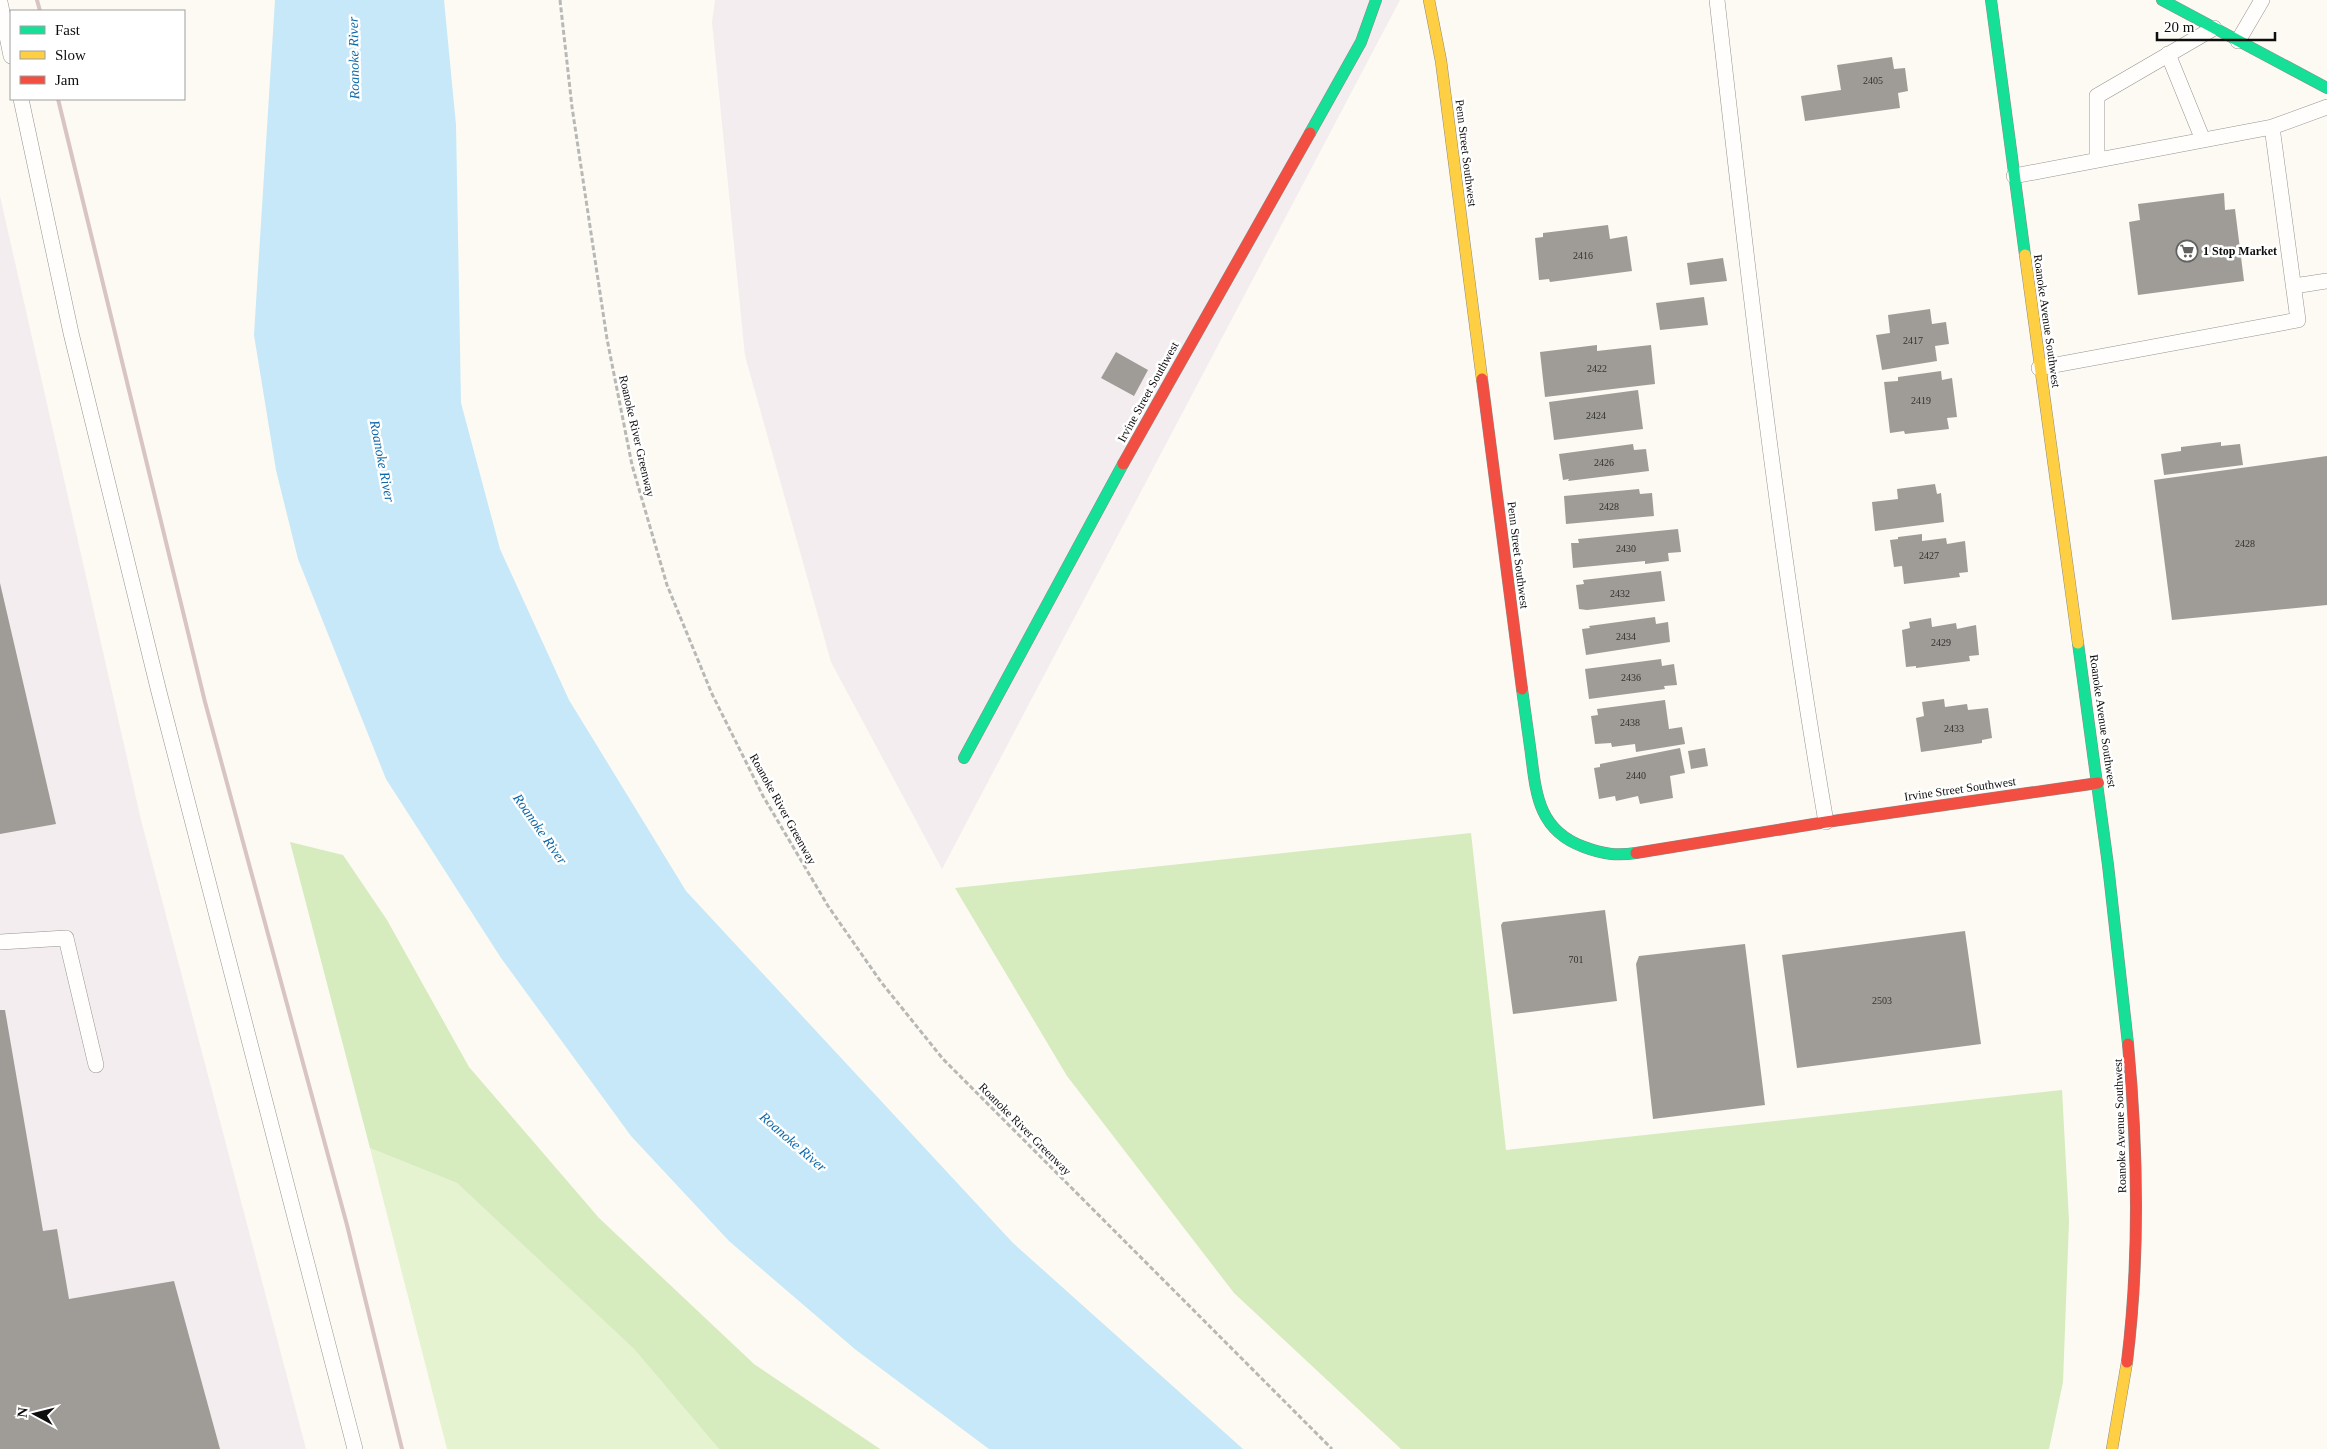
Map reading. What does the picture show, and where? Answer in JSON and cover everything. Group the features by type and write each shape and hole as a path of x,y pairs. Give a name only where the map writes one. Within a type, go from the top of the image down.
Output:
{"street":[{"name":"Irvine Street Southwest","path":"964,758 1068,568 1087,529 1361,42 1376,0"},
{"name":"Penn Street Southwest","path":"1429,0 1441,61 1536,795 1542,814 1557,834 1587,850 1617,856 1826,822"},
{"name":"Roanoke Avenue Southwest","path":"1991,0 2039,368 2098,783 2130,1042 2136,1116 2137,1217 2133,1315 2112,1449"},
{"path":"2162,0 2327,88"},
{"name":"Irvine Street Southwest","path":"1826,822 2098,783"}],"lane":[{"path":"1717,0 1754,328 1804,696 1826,822"},
{"path":"2238,40 2262,0"},
{"path":"0,2 10,51"},
{"path":"2097,160 2098,96 2214,28"},
{"path":"2168,54 2203,140"},
{"path":"20,100 71,333 159,692 355,1449"},
{"path":"2014,176 2272,127 2327,107"},
{"path":"2039,368 2298,320 2272,127"},
{"path":"2294,286 2327,280"},
{"path":"0,942 66,938 96,1065"}],"path":[{"name":"Roanoke River Greenway","path":"560,0 572,107 602,312 632,465 667,585 712,694 763,796 828,906 881,982 943,1059 1332,1449"}],"shaded area":[{"path":"715,0 1400,0 942,869 831,662 745,356 712,22"},
{"path":"0,196 141,820 306,1449 0,1449"}],"green space":[{"path":"1471,833 1506,1150 2062,1090 2069,1221 2063,1382 2049,1449 1401,1449 1234,1293 1067,1076 955,888"},
{"path":"290,842 343,855 387,920 469,1067 599,1218 754,1364 880,1449 719,1449 634,1349 457,1183 370,1148"},
{"path":"370,1148 457,1183 634,1349 719,1449 447,1449"}],"water":[{"name":"Roanoke River","path":"275,0 444,0 456,125 461,403 500,549 569,700 686,891 1013,1243 1243,1449 989,1449 856,1350 729,1241 631,1136 501,958 386,779 298,559 276,470 254,335"}],"building":[{"path":"1892,57 1894,69 1905,68 1908,91 1898,93 1900,108 1805,121 1801,96 1841,90 1837,65"},
{"name":"1 Stop Market","path":"2224,193 2225,210 2235,209 2244,281 2138,295 2129,222 2140,220 2138,204"},
{"path":"1608,225 1610,239 1627,236 1632,271 1550,282 1549,279 1539,280 1535,238 1543,237 1543,233"},
{"path":"1723,258 1727,281 1690,285 1687,263"},
{"path":"1704,297 1708,325 1660,330 1656,303"},
{"path":"1930,309 1932,324 1946,322 1949,344 1935,346 1937,361 1882,370 1876,335 1890,333 1888,315"},
{"path":"1597,345 1597,351 1651,345 1655,384 1545,397 1540,352"},
{"path":"1116,352 1148,370 1134,396 1101,378"},
{"path":"1941,371 1942,380 1952,378 1957,417 1947,418 1949,429 1905,434 1904,431 1890,433 1884,382 1898,381 1898,377"},
{"path":"1638,390 1643,429 1554,440 1549,402"},
{"path":"2221,442 2221,446 2240,444 2243,465 2164,475 2161,454 2181,451 2181,447"},
{"path":"1633,444 1634,450 1646,449 1649,471 1568,481 1569,479 1563,480 1559,454"},
{"path":"2327,456 2327,605 2172,620 2154,480"},
{"path":"1935,484 1937,494 1941,493 1944,522 1875,531 1872,502 1898,499 1897,489"},
{"path":"1639,489 1640,494 1652,493 1654,516 1566,524 1564,496"},
{"path":"1678,529 1681,552 1668,553 1669,561 1645,564 1645,561 1573,568 1571,543 1579,543 1578,539"},
{"path":"1922,534 1922,541 1946,538 1947,544 1965,541 1968,572 1959,573 1960,577 1904,584 1902,566 1894,567 1890,540"},
{"path":"1661,571 1665,601 1587,610 1579,609 1576,585 1584,584 1583,580"},
{"path":"0,583 56,824 0,834"},
{"path":"1655,617 1656,624 1668,622 1670,642 1586,655 1582,629 1590,628 1589,626"},
{"path":"1931,618 1932,627 1956,623 1957,629 1976,625 1979,655 1969,656 1970,661 1916,668 1916,666 1906,667 1902,630 1910,628 1909,622"},
{"path":"1661,659 1662,666 1674,664 1677,685 1664,686 1665,689 1589,699 1585,669"},
{"path":"1944,699 1945,707 1967,704 1968,710 1988,708 1992,738 1982,740 1982,743 1921,752 1916,718 1924,716 1922,702"},
{"path":"1665,700 1669,729 1682,727 1685,744 1636,752 1635,744 1612,747 1611,743 1595,744 1591,716 1598,715 1597,709"},
{"path":"1680,748 1685,773 1670,776 1673,798 1640,804 1638,796 1616,801 1615,796 1599,799 1594,768 1600,767 1600,764"},
{"path":"1705,748 1708,766 1691,769 1688,751"},
{"path":"1605,910 1617,1001 1513,1014 1501,925 1503,922"},
{"path":"1965,931 1981,1044 1797,1068 1782,955"},
{"path":"1745,944 1765,1105 1653,1119 1636,964 1639,956"},
{"path":"0,1010 5,1010 43,1231 57,1229 69,1299 174,1281 220,1449 0,1449"}],"railway":[{"path":"37,0 40,10"},
{"path":"58,100 205,702 347,1225 402,1449"}],"traffic: fast":[{"path":"1310,133 1361,42 1376,0"},
{"path":"1991,0 2025,255"},
{"path":"2162,0 2327,88"},
{"path":"964,758 1123,464"},
{"path":"2078,643 2108,865 2128,1044"},
{"path":"1522,689 1535,784 1542,810 1549,821 1557,831 1569,840 1584,847 1610,854 1636,853"}],"traffic: slow":[{"path":"1429,0 1441,61 1482,379"},
{"path":"2025,255 2078,643"},
{"path":"2112,1449 2127,1362"}],"traffic: jam":[{"path":"1123,464 1310,133"},
{"path":"1482,379 1522,689"},
{"path":"1636,853 1826,822 2098,783"},
{"path":"2127,1362 2136,1243 2136,1163 2128,1044"}],"place":[{"name":"1 Stop Market","path":"2187,251"}]}
